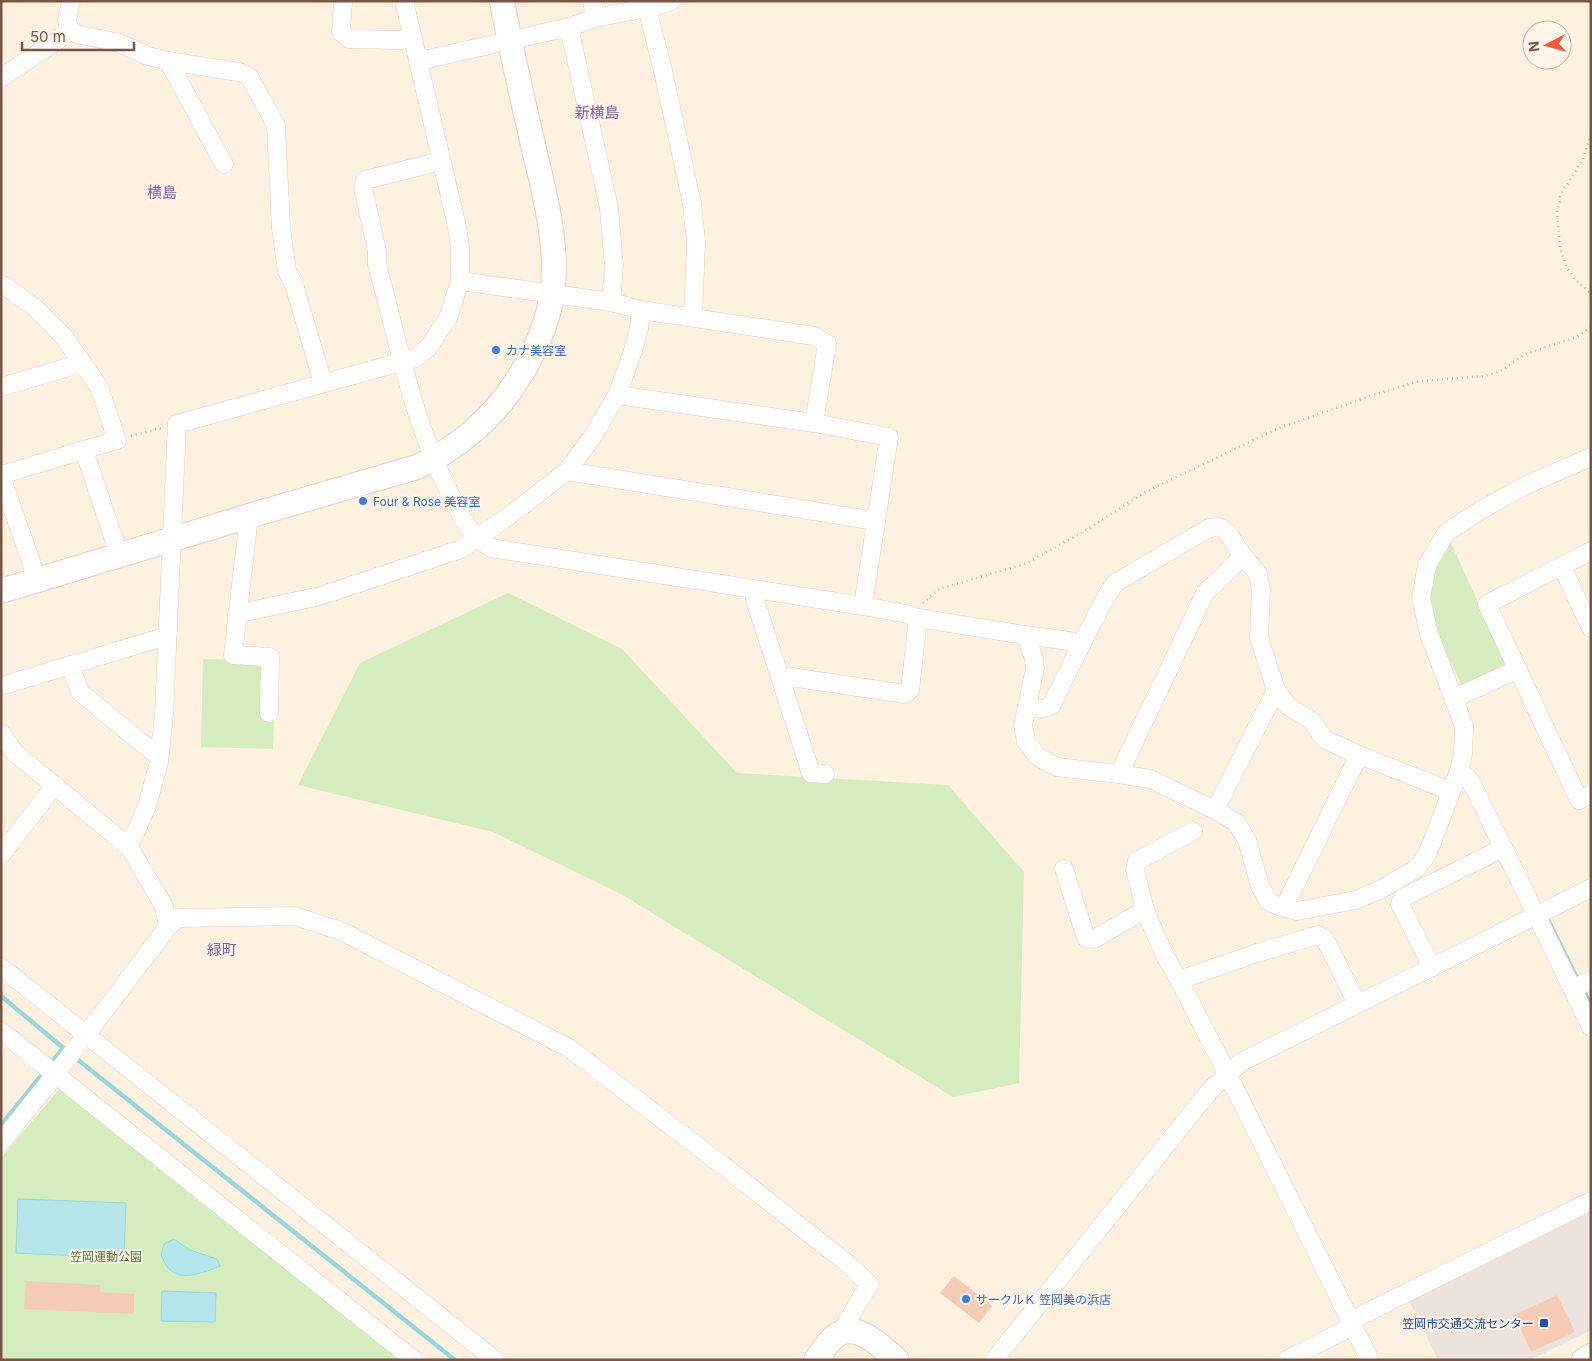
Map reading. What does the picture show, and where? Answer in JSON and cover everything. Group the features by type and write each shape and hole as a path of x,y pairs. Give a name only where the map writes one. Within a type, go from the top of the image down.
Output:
{"street":[{"path":"69,30 67,20 71,1"},
{"path":"343,1 341,32 349,39 401,40 413,38"},
{"path":"129,846 147,806 159,757 164,714 177,424 402,360 416,358 428,348 448,318 460,281 460,247 456,222 404,1"},
{"path":"1,591 417,467 434,459 481,424 507,396 528,363 543,326 552,295 553,265 551,232 543,185 509,40 502,1"},
{"path":"419,61 570,27 593,10 647,8 671,1"},
{"path":"647,8 692,204 696,242 693,317"},
{"path":"570,27 609,208 614,266 611,302"},
{"path":"69,30 77,34 119,43 148,56 239,72 249,76 276,125 281,228 288,271 295,288 322,383"},
{"path":"1,78 58,40 69,30"},
{"path":"168,61 224,164"},
{"path":"441,161 366,180 363,188 377,251 377,264 402,360 428,445 467,526 477,538 491,548 863,606 907,614 918,618 1068,641 1081,645"},
{"path":"460,281 611,302 641,310 814,336 827,344 814,423"},
{"path":"1,286 4,286 34,307 64,337 100,387 117,440 1,476 37,579"},
{"path":"238,614 320,596 461,549 509,516 568,471 593,436 617,395 633,351 641,310"},
{"path":"1,387 82,363"},
{"path":"617,395 814,423 889,437 863,606"},
{"path":"84,450 119,555"},
{"path":"1024,635 1034,658 1035,668 1024,725 1026,741 1038,757 1057,768 1150,779 1236,822 1247,840 1260,886 1269,902 1297,911 1356,900 1381,889 1416,869 1427,855 1440,823 1463,754 1464,726 1429,634 1421,598 1427,565 1446,532 1524,486 1591,457"},
{"path":"568,471 876,521"},
{"path":"249,516 233,655 270,657 269,713"},
{"path":"1027,706 1041,709 1051,706 1081,645 1115,583 1209,528 1220,527 1227,532 1258,574 1261,590 1260,638 1276,690 1287,705 1313,722 1324,740 1450,791"},
{"path":"1591,552 1487,604 1579,800 1591,794"},
{"path":"1119,774 1205,593 1243,556"},
{"path":"1562,567 1591,628"},
{"path":"755,590 755,600 811,773 825,774"},
{"path":"782,679 791,677 904,694 910,690 918,618"},
{"path":"1,686 166,636"},
{"path":"70,665 80,692 159,757"},
{"path":"1453,699 1518,669"},
{"path":"1215,810 1276,690"},
{"path":"1,733 15,753 129,846 164,906 168,927"},
{"path":"1284,908 1359,755"},
{"path":"1458,771 1470,780 1591,1026"},
{"path":"2,853 55,785"},
{"path":"1193,831 1136,861 1135,870 1146,910 1164,954 1227,1073 1370,1360"},
{"path":"1432,968 1400,904 1404,897 1503,848"},
{"path":"1064,869 1086,938 1094,939 1146,910"},
{"path":"994,1360 1211,1089 1227,1073 1243,1061 1591,888"},
{"path":"1,1142 53,1069 83,1038 168,927 178,918 294,916 341,931 569,1048 726,1168 848,1264 870,1284 841,1333"},
{"path":"1179,980 1260,952 1318,935 1325,939 1357,1004"},
{"path":"1,967 83,1038 495,1360"},
{"path":"1572,989 1591,980"},
{"path":"1,1031 53,1069 414,1360"},
{"path":"1286,1360 1343,1331 1362,1315 1591,1201"},
{"path":"816,1360 833,1338 841,1333 853,1330 867,1336 897,1360"},
{"path":"1584,1360 1591,1356"}],"path":[{"path":"1591,134 1583,159 1561,194 1557,213 1560,248 1567,268 1575,279 1591,294"},
{"path":"918,618 920,606 939,589 1025,564 1083,532 1147,491 1278,428 1420,381 1485,376 1499,372 1525,354 1576,337 1591,327"},
{"path":"117,440 177,424"}],"shaded area":[{"path":"1591,1201 1591,1330 1530,1360 1438,1360 1405,1292","holes":["1557,1295 1574,1332 1531,1352 1514,1315"]}],"green space":[{"path":"1451,543 1507,666 1462,686 1431,620 1429,604 1434,573 1440,558"},
{"path":"508,593 622,649 737,773 948,785 1024,872 1019,1083 953,1097 621,894 493,832 298,785 360,663"},
{"path":"203,659 265,660 264,721 274,722 273,749 201,747"},
{"name":"笠岡運動公園","path":"62,1086 400,1360 1,1360 1,1158"}],"water":[{"path":"18,1199 126,1203 124,1258 16,1253"},
{"path":"174,1239 190,1250 217,1259 220,1266 194,1275 174,1273 168,1268 161,1255 164,1244"},
{"path":"162,1291 216,1293 215,1322 161,1321"}],"building":[{"name":"サークルＫ 笠岡美の浜店","path":"954,1276 992,1306 979,1323 940,1293"},
{"path":"26,1281 100,1285 100,1292 134,1294 134,1314 24,1309"},
{"name":"笠岡市交通交流センター","path":"1557,1295 1575,1332 1531,1352 1514,1315"}],"waterway":[{"path":"1548,920 1578,980"},
{"path":"1582,987 1591,1005"},
{"path":"1,996 67,1051"},
{"path":"49,1066 63,1048"},
{"path":"73,1056 455,1360"},
{"path":"1,1125 44,1072"}],"place":[{"name":"カナ美容室","path":"496,350"},
{"name":"Four & Rose 美容室","path":"363,501"},
{"name":"サークルＫ 笠岡美の浜店","path":"966,1299"},
{"name":"笠岡市交通交流センター","path":"1544,1323"}],"district":[{"name":"新横島","path":"597,112"},
{"name":"横島","path":"162,192"},
{"name":"緑町","path":"222,949"}]}
